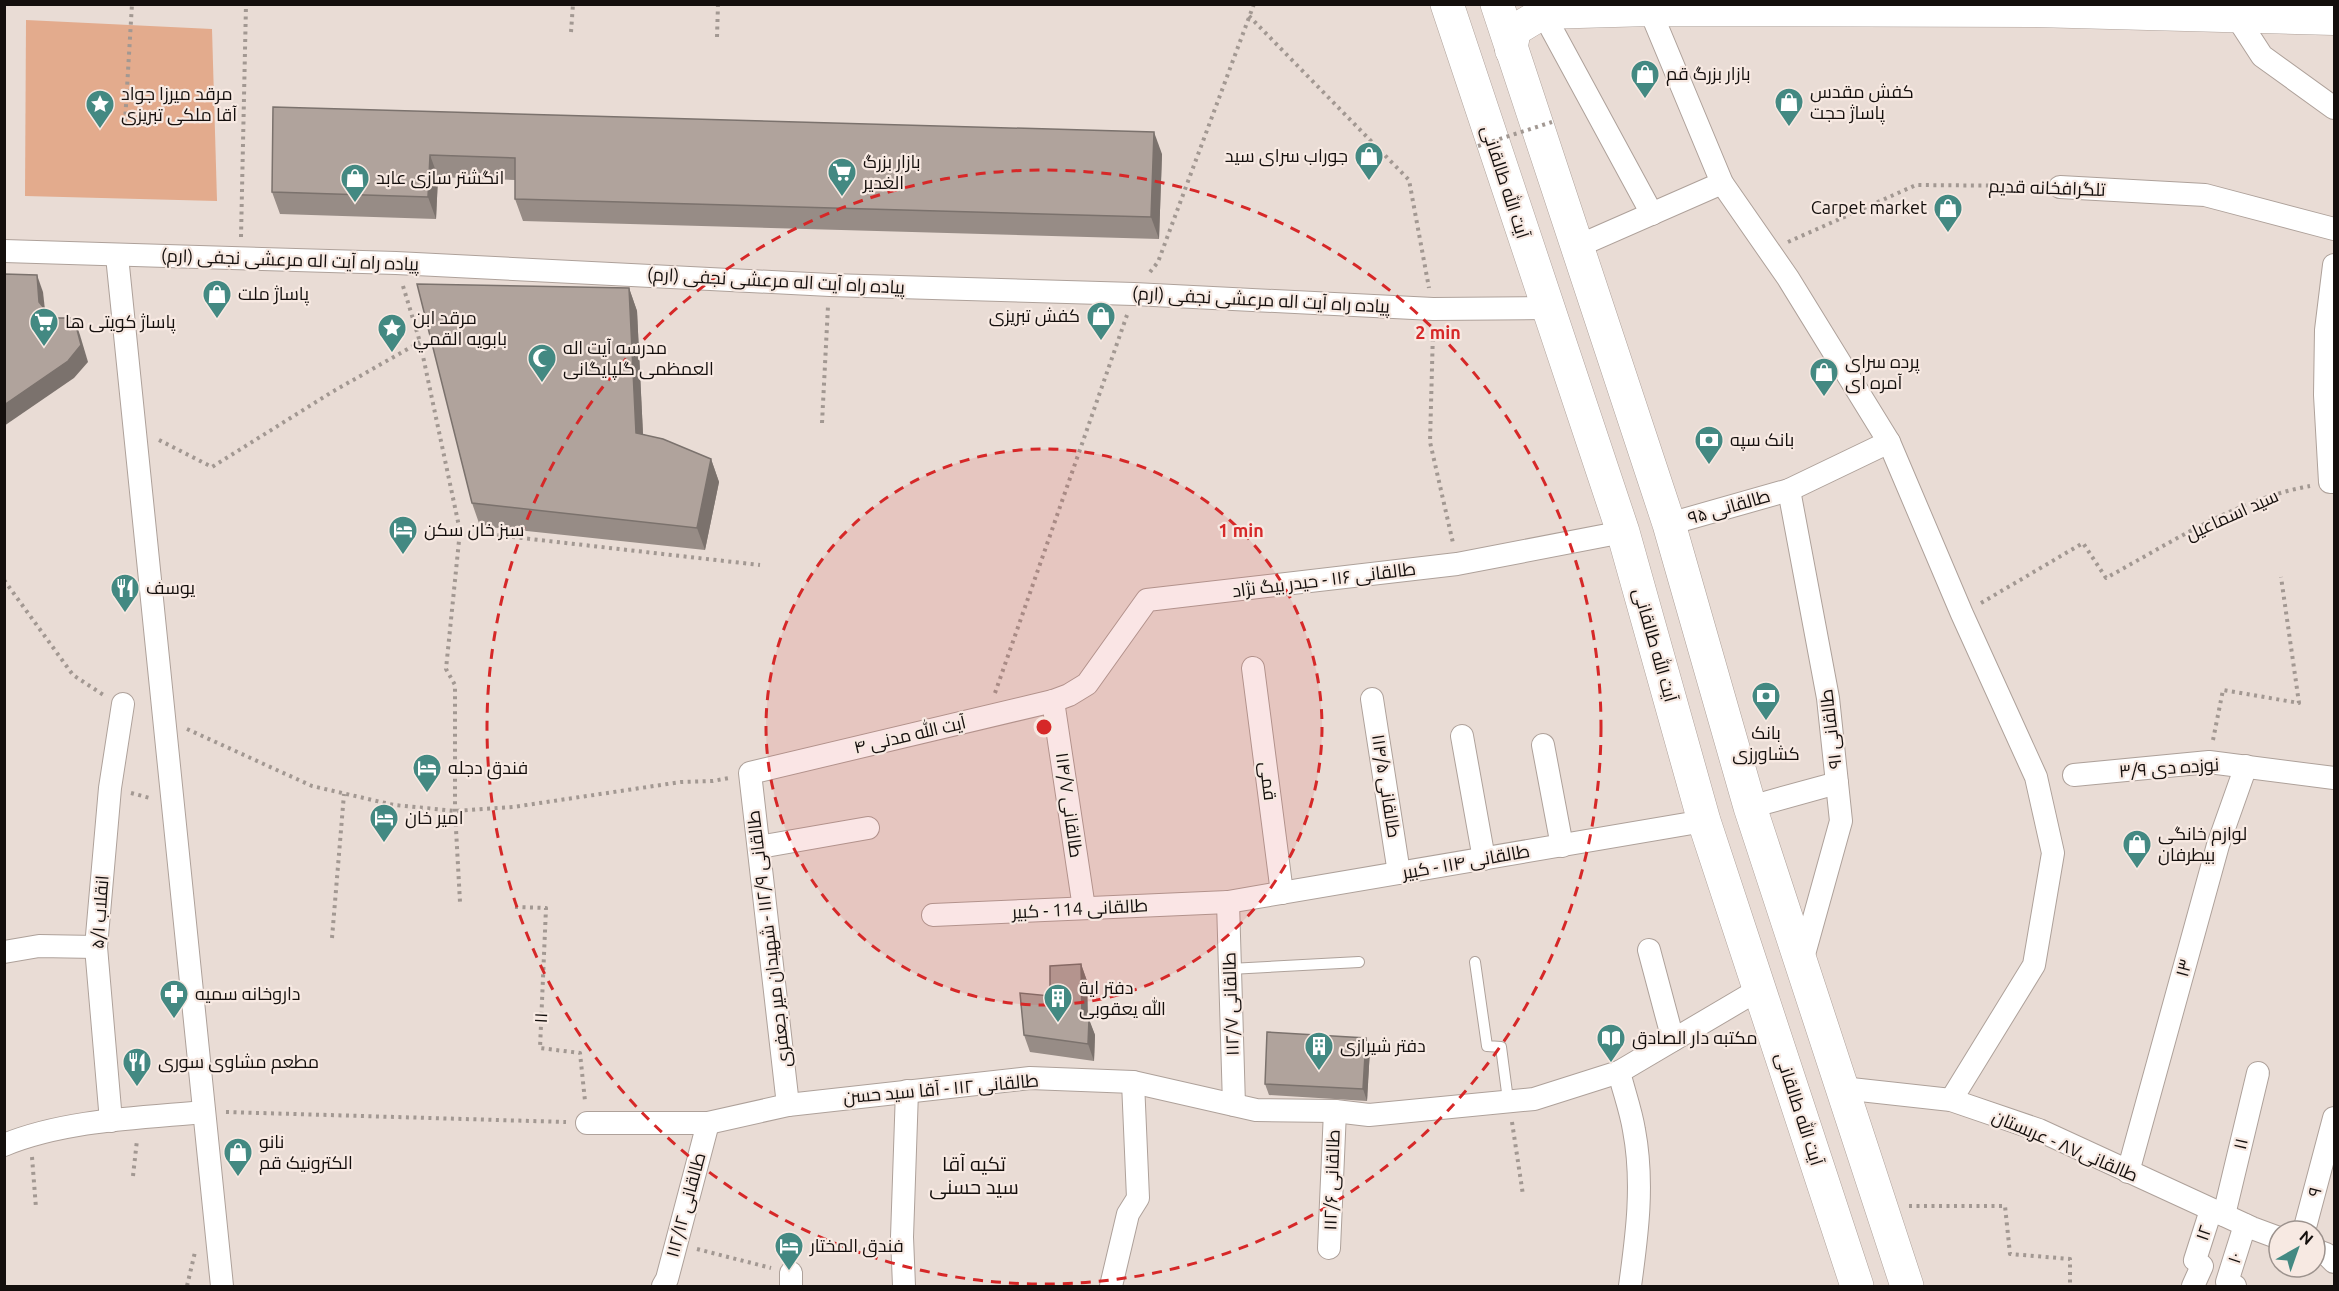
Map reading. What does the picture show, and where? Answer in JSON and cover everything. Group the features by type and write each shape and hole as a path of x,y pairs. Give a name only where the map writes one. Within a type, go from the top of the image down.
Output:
{"main road":[{"name":"آیت الله طالقانی","path":"1447,4 1623,532 1704,821 1857,1287"},
{"path":"1497,4 1668,524 1750,807 1907,1287"},
{"path":"1511,50 1515,30 1543,12 1804,8 2035,8 2234,10 2334,19"}],"street":[{"path":"1650,10 1722,183 1769,251 1889,442 1962,614 2036,777 2053,853 2034,965 1951,1100"},
{"path":"2234,10 2262,56 2334,108"},
{"path":"1543,12 1652,214"},
{"path":"1576,247 1722,183"},
{"name":"تلگرافخانه قدیم","path":"2060,187 2205,195 2334,229"},
{"name":"پیاده راه آیت اله مرعشی نجفی (ارم)","path":"4,251 396,262 830,285 1134,294 1433,309 1547,308"},
{"path":"117,255 222,1287"},
{"path":"2332,482 2325,395 2326,330 2334,265"},
{"name":"طالقانی ۹۵","path":"1668,524 1789,490 1889,442"},
{"name":"طالقانی ۹۱","path":"1789,490 1828,698 1841,821 1801,966"},
{"name":"طالقانی ۱۱۶ - حیدر بیگ نژاد","path":"1061,698 1087,684 1147,600 1457,564 1623,532"},
{"name":"قمی","path":"1253,668 1282,893"},
{"name":"۴ آیت الله مدنی","path":"750,773 1061,698"},
{"name":"طالقانی ۱۱۴/۷","path":"1061,698 1084,908"},
{"name":"طالقانی ۱۱۴/۵","path":"1372,699 1399,873"},
{"name":"انقلاب ۵/۱","path":"111,1121 96,946 110,788 123,704"},
{"path":"1462,736 1484,859"},
{"path":"1544,745 1562,846"},
{"name":"نوزده دی ۳/۹","path":"2074,775 2209,762 2334,778"},
{"name":"۱۳","path":"2128,1172 2218,845 2246,766"},
{"name":"طالقانی ۱۱۲/۹ - شهیدان میر جعفری","path":"750,773 788,1105"},
{"path":"1750,807 1837,783"},
{"name":"طالقانی ۱۱۴ - کبیر","path":"1228,902 1704,821"},
{"path":"759,847 868,828"},
{"name":"طالقانی 114 - کبیر","path":"933,915 1228,902"},
{"name":"طالقانی ۱۱۲/۷","path":"1228,902 1234,1105"},
{"path":"4,952 39,946 96,946"},
{"path":"1649,950 1673,1040"},
{"name":"طالقانی ۱۱۲ - آقا سید حسن","path":"587,1123 708,1123 788,1105 1030,1078 1133,1082 1256,1110 1335,1111 1369,1115 1534,1099 1619,1072 1758,990"},
{"path":"1619,1072 1634,1130 1638,1165 1638,1222 1630,1287"},
{"name":"۱۱","path":"2218,1213 2258,1073"},
{"path":"1111,1287 1128,1214 1138,1198 1133,1082"},
{"name":"طالقانی۸۷ - عربستان","path":"1842,1088 1951,1100 2039,1130 2267,1233"},
{"path":"904,1287 902,1237 907,1091"},
{"name":"طالقانی ۱۱۲/۶","path":"1329,1248 1335,1111"},
{"path":"4,1145 29,1135 111,1121 204,1112"},
{"name":"۹","path":"2307,1219 2334,1118"},
{"name":"طالقانی ۱۱۲/۱۲","path":"663,1287 667,1280 708,1123"},
{"name":"۱۲","path":"2193,1287 2202,1266 2195,1260 2218,1213"},
{"name":"۱۰","path":"2235,1287 2227,1282 2245,1225"}],"lane":[{"path":"1230,969 1359,962"},
{"path":"1475,962 1487,1046 1501,1047 1508,1100"}],"path":[{"path":"125,122 132,4"},
{"path":"241,259 246,4"},
{"path":"571,32 573,4"},
{"path":"717,37 718,4"},
{"path":"986,717 1134,294 1158,262 1254,4"},
{"path":"1249,16 1409,180 1433,309 1430,442 1457,564"},
{"path":"1478,146 1552,122"},
{"name":"تلگرافخانه قدیم","path":"1769,251 1916,185 2060,187"},
{"path":"396,262 420,342 460,531 446,669 455,686 455,811 460,902"},
{"path":"822,423 830,285"},
{"path":"134,428 212,467 332,392 420,342"},
{"name":"سید اسماعیل","path":"1962,614 2083,543 2106,578 2219,517 2290,489 2332,482"},
{"path":"460,531 760,565"},
{"path":"2209,762 2223,690 2299,703 2281,577"},
{"path":"4,580 74,675 110,699 123,704"},
{"path":"163,719 312,786 394,805 455,811 513,807 681,782 713,781 750,773"},
{"path":"110,788 172,801"},
{"path":"332,938 344,794"},
{"name":"۱۱","path":"514,907 546,908 540,1048 580,1053 587,1123"},
{"path":"1508,1100 1523,1195"},
{"path":"204,1112 587,1123"},
{"path":"133,1176 140,1118"},
{"path":"29,1135 36,1208"},
{"path":"1881,1206 2006,1206 2010,1254 2070,1259 2070,1287"},
{"path":"676,1243 791,1280"}],"shaded area":[{"path":"26,20 212,29 217,201 25,196"}],"building":[{"name":"بازار بزرگ الغدیر","path":"273,107 1154,132 1151,217 515,199 515,158 430,155 428,197 272,192"},
{"name":"پاساژ کویتی ها","path":"4,274 37,275 39,302 52,318 74,318 81,345 68,361 4,405"},
{"name":"مدرسه آیت اله العمظمی گلپایگانی","path":"417,284 629,288 636,433 663,439 711,459 697,528 472,503"},
{"name":"دفتر ایة الله یعقوبی","path":"1081,964 1082,1018 1089,1019 1088,1044 1024,1035 1020,993 1050,996 1050,966"},
{"name":"دفتر شیرازی","path":"1267,1032 1366,1038 1363,1089 1265,1084"}],"place":[{"name":"بازار بزرگ قم","path":"1645,100"},
{"name":"کفش مقدس پاساژ حجت","path":"1789,128"},
{"name":"مرقد میرزا جواد آقا ملکی تبریزی","path":"100,130"},
{"name":"جوراب سرای سید","path":"1369,182"},
{"name":"بازار بزرگ الغدیر","path":"842,198"},
{"name":"انگشتر سازی عابد","path":"355,204"},
{"name":"Carpet market","path":"1948,234"},
{"name":"پاساژ ملت","path":"217,320"},
{"name":"کفش تبریزی","path":"1101,342"},
{"name":"پاساژ کویتی ها","path":"44,348"},
{"name":"مرقد ابن بابويه القمي","path":"392,354"},
{"name":"مدرسه آیت اله العمظمی گلپایگانی","path":"542,384"},
{"name":"پرده سرای آمره ای","path":"1824,398"},
{"name":"بانک سپه","path":"1709,466"},
{"name":"سبز خان سکن","path":"403,556"},
{"name":"یوسف","path":"125,614"},
{"name":"بانک کشاورزی","path":"1766,722"},
{"name":"فندق دجله","path":"427,794"},
{"name":"امیر خان","path":"384,844"},
{"name":"لوازم خانگی بیطرفان","path":"2137,870"},
{"name":"داروخانه سمیه","path":"174,1020"},
{"name":"دفتر ایة الله یعقوبی","path":"1058,1024"},
{"name":"مکتبه دار الصادق","path":"1611,1064"},
{"name":"دفتر شیرازی","path":"1319,1072"},
{"name":"مطعم مشاوی سوری","path":"137,1088"},
{"name":"نانو الکترونیک قم","path":"238,1178"},
{"name":"فندق المختار","path":"789,1272"}],"district":[{"name":"تکیه آقا سید حسنی","path":"974,1176"}]}
